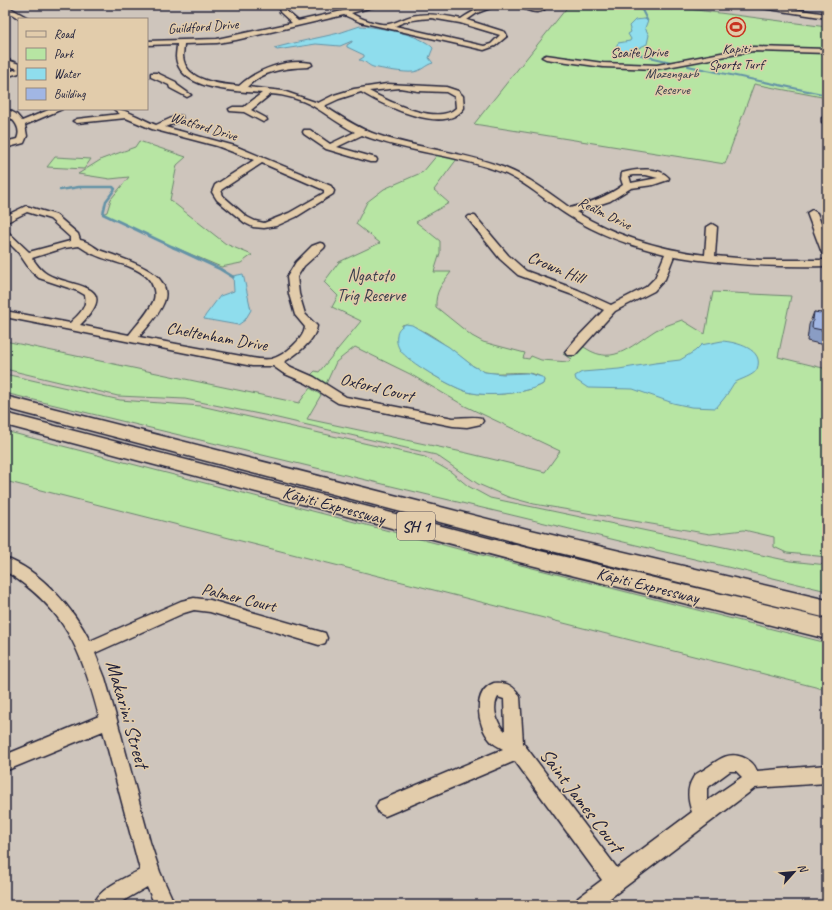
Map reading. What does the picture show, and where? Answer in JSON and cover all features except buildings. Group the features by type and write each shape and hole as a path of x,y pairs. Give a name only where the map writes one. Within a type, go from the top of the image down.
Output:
{"highway":[{"name":"Kāpiti Expressway","path":"5,402 531,538 827,609"},
{"name":"Kāpiti Expressway","path":"5,419 523,554 827,629"}],"street":[{"path":"281,5 282,11 296,23"},
{"name":"Guildford Drive","path":"148,43 212,41 236,38 377,5"},
{"path":"462,21 475,12 495,5"},
{"path":"523,5 525,8 541,10 541,8 532,5"},
{"path":"756,5 827,16"},
{"path":"5,7 23,18"},
{"path":"344,12 362,21 484,48 493,45 504,36 502,33 462,21 433,16 407,20 390,26"},
{"name":"Realm Drive","path":"181,41 178,54 184,80"},
{"name":"Scaife Drive","path":"546,57 603,65 657,67 753,49 827,51"},
{"path":"5,61 18,67"},
{"path":"242,88 249,80 262,72 282,67 308,65"},
{"path":"5,75 18,71"},
{"name":"Realm Drive","path":"154,75 204,82 217,86 269,91 298,97 318,106 340,121 362,132 388,141 470,159 504,170 534,185 568,211 604,232 646,247 670,253 740,262 827,262"},
{"name":"Realm Drive","path":"184,80 173,86 174,88 188,95"},
{"path":"318,106 349,92 364,90 397,86 420,89 445,89 452,91 459,96 460,108 456,113 443,116 422,115 386,103 364,90"},
{"path":"246,110 269,91"},
{"path":"233,109 246,110 263,120"},
{"path":"5,110 14,116 21,124 23,136 21,141 5,145"},
{"path":"21,124 56,110"},
{"path":"77,122 123,111"},
{"name":"Watford Drive","path":"123,111 158,127 231,148 261,159 328,188 328,194 281,221 265,226 255,225 246,220 216,195 216,191 218,187 261,159"},
{"path":"158,127 179,118"},
{"path":"307,132 330,147 373,160"},
{"path":"330,147 362,132"},
{"path":"568,211 607,200 628,186"},
{"path":"5,220 26,209 53,217 75,236 75,243"},
{"path":"812,212 827,253"},
{"name":"Crown Hill","path":"472,218 504,257 522,273 574,292 611,309"},
{"path":"710,259 712,227"},
{"path":"5,234 17,244 36,269 44,276 82,289 90,294 91,302 89,308 72,327"},
{"path":"27,256 80,243 96,252 151,275 158,286 160,293 157,306 132,338"},
{"name":"Cheltenham Drive","path":"5,314 262,364 276,362 289,355 310,333 310,326 300,315 297,307 291,282 292,277 300,264 320,246"},
{"path":"571,352 611,309 650,289 660,279 670,253"},
{"name":"Oxford Court","path":"276,362 288,370 310,380 342,400 460,423 477,421"},
{"name":"Makarini Street","path":"5,564 48,593 59,605 74,626 86,650 97,678 151,874 165,905"},
{"name":"Palmer Court","path":"86,650 181,607 194,604 210,606 319,638"},
{"path":"5,763 109,720"},
{"name":"Saint James Court","path":"385,807 516,748 615,881"},
{"path":"703,815 699,808 698,788 700,782 729,763 737,763 744,766 751,773 752,780"},
{"path":"585,905 703,815 752,780 827,774"},
{"path":"103,905 109,898 151,874"}],"green space":[{"name":"Mazengarb Reserve","path":"569,5 658,5 827,27 827,98 754,84 725,164 474,124"},
{"path":"139,141 186,157 177,165 170,200 226,244 252,255 241,263 221,267 162,242 103,214 107,212 111,199 129,177 110,179 78,174 102,159 135,147"},
{"name":"Ngatoto Trig Reserve","path":"438,154 457,159 434,190 449,203 416,222 440,241 440,253 434,272 451,272 438,292 436,307 472,336 483,342 525,353 523,358 529,359 531,356 541,360 569,362 572,359 563,354 574,356 580,344 601,355 620,353 656,330 682,320 705,334 713,292 791,296 778,357 827,369 827,557 787,553 774,547 774,537 744,530 710,534 534,504 508,497 478,484 436,455 269,416 185,399 118,396 5,369 5,341 299,403 310,388 321,395 307,419 467,453 545,472 560,451 465,406 410,374 355,347 336,362 325,386 310,376 315,371 319,372 361,321 332,307 338,296 324,282 339,262 380,243 356,224 367,202 384,189 423,172","holes":["406,324 413,326 435,338 482,371 492,373 533,374 544,380 543,384 526,390 504,394 473,393 457,388 430,373 400,350 402,325"]},
{"path":"55,157 91,159 84,169 47,167"},
{"path":"5,374 120,400 201,406 425,457 451,472 468,486 490,498 790,561 827,565 827,591 5,393"},
{"path":"5,431 827,643 827,690 5,481"}],"water":[{"path":"635,20 648,20 645,28 649,35 647,44 634,50 633,53 624,53 620,51 616,47 618,43 630,41 631,39 628,34 631,32 629,26"},
{"path":"360,26 399,32 427,43 433,48 429,58 433,63 413,72 373,67 359,60 364,57 364,55 347,47 347,45 352,41 340,46 316,44 277,50 274,48 339,33"},
{"path":"243,274 251,310 245,320 238,325 204,319 220,296 234,291 233,276"},
{"path":"406,324 412,325 449,347 473,366 485,372 503,374 527,373 542,377 544,380 543,384 526,390 504,394 473,393 458,388 420,367 404,355 398,346 397,333 402,326"},
{"path":"722,341 748,348 757,356 758,362 757,369 750,375 734,383 716,408 691,407 673,403 633,389 588,388 576,380 575,376 582,372 619,369 680,360 695,351 701,345"}],"waterway":[{"path":"628,5 642,10 647,20"},
{"path":"633,53 675,63"},
{"path":"688,66 827,95"},
{"path":"60,190 79,187 113,187 115,189 106,201 103,214 175,248"},
{"path":"173,247 220,269 233,277"}],"place":[{"name":"Kapiti Sports Turf","path":"736,27"}]}
